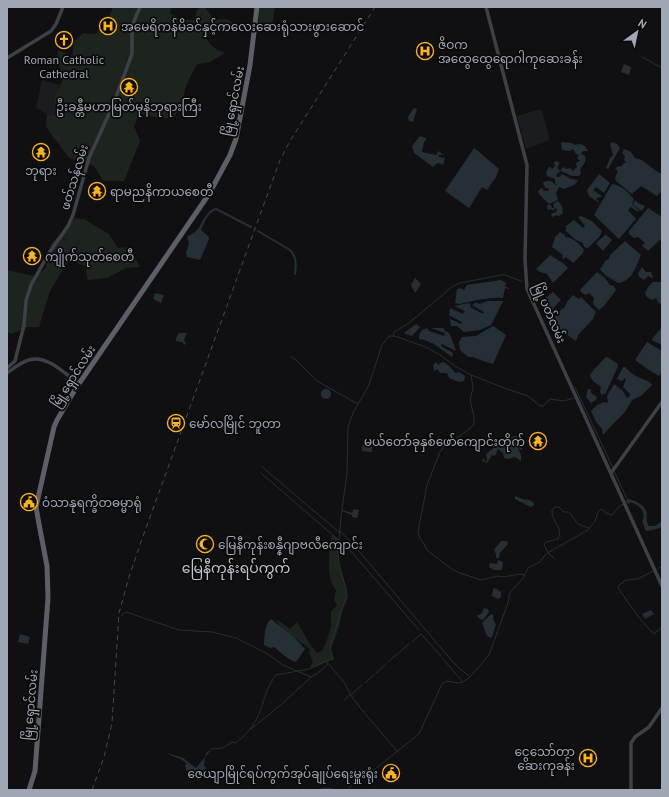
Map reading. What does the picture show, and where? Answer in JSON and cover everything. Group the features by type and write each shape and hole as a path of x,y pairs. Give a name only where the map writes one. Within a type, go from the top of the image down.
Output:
{"highway":[{"name":"မြို့ရှောင်လမ်း","path":"29,790 35,771 48,598 47,566 37,514 37,502 56,420 209,194 230,155 236,139 249,72 257,7"}],"main road":[{"path":"7,58 51,31 56,24 63,7"},
{"name":"ဖတ်သန်လမ်း","path":"7,368 15,361 16,358 24,325 26,301 30,285 68,226 74,214 89,158 113,105 132,54 132,26 140,7"},
{"name":"မြို့ပတ်လမ်း","path":"486,7 527,165 525,260 527,288 578,404 662,586"},
{"path":"7,373 30,359 38,359 50,363 79,384"},
{"path":"611,473 662,402"},
{"path":"631,790 631,743 635,737 649,728 662,708"}],"shaded area":[{"path":"113,7 172,7 170,13 182,20 195,20 197,9 205,7 214,20 226,19 235,24 229,31 206,27 203,34 207,40 212,46 225,53 210,62 197,64 186,87 184,101 179,107 175,116 161,118 140,113 134,126 140,141 124,181 103,181 94,166 69,158 46,127 47,114 58,115 54,99 64,77 58,64 58,50 73,56 73,43 83,33 96,34 108,20"},
{"path":"260,7 275,7 272,26 258,24"},
{"path":"624,64 631,67 629,75 621,72"},
{"path":"42,80 60,85 54,99 58,115 47,114 36,108"},
{"path":"415,108 417,109 413,122 409,121 408,117"},
{"path":"541,109 550,140 526,149 517,116"},
{"path":"420,136 426,138 422,152 436,155 438,151 444,155 438,156 442,158 445,157 443,165 438,163 433,167 414,153 412,146"},
{"path":"561,142 572,143 575,145 581,144 585,146 588,151 583,151 581,154 585,156 585,160 580,169 581,173 579,176 572,176 561,171 556,175 559,177 562,174 578,181 574,185 564,189 559,187 556,193 558,200 549,204 538,191 542,188 544,191 549,191 548,188 545,188 543,183 546,181 551,181 557,186 555,179 547,176 546,172 549,167 552,169 555,166 554,162 557,161 560,163 557,167 560,171 563,167 567,169 570,168 573,171 577,167 576,163 580,161 577,158 579,155 576,154 573,149 570,151 562,150"},
{"path":"612,142 617,144 620,148 608,169 606,168 610,158 613,155 610,144"},
{"path":"474,148 499,169 496,177 487,190 482,187 469,208 445,191"},
{"path":"624,149 631,152 635,158 643,161 662,174 662,190 657,196 641,186 632,194 616,181 615,178 618,171 615,169 622,166 626,162 624,160 625,156 622,153"},
{"path":"599,174 610,183 604,193 596,187 593,190 602,196 596,199 599,201 598,202 589,196 587,190"},
{"path":"612,184 621,187 630,194 634,199 632,205 640,211 637,211 631,207 628,210 636,219 619,239 594,215"},
{"path":"635,200 645,206 642,211 633,205"},
{"path":"558,201 562,206 563,213 559,216 556,215 552,217 551,214 556,212 557,209 555,208 554,211 551,209 548,210 547,205 551,205 552,208 554,208 553,204"},
{"path":"648,208 662,217 662,238 648,251 642,246 645,243 638,237 634,238 629,234 629,231"},
{"path":"581,216 592,221 602,231 600,236 588,248 584,247 583,243 576,240 566,231 566,226 574,220 583,228 585,226 578,217"},
{"path":"75,218 84,219 109,234 118,248 129,247 140,267 126,268 107,278 88,280 85,266 75,262 67,263 50,291 39,327 28,327 11,334 7,332 7,270 34,276 45,269 51,244"},
{"path":"205,218 206,219 201,230 209,237 209,239 200,260 187,257 186,253 189,243 187,237 199,228"},
{"path":"560,232 565,235 565,237 576,241 584,250 573,263 566,257 563,259 563,255 552,247 555,237"},
{"path":"605,235 612,240 603,251 596,243"},
{"path":"625,241 641,255 631,276 623,282 618,283 605,275 600,269 606,260 609,259 610,255"},
{"path":"550,255 568,268 553,283 547,274 536,269"},
{"path":"642,267 646,272 651,272 652,278 648,276 644,280 639,277 638,273"},
{"path":"597,272 605,278 610,285 614,286 616,290 604,306 599,310 593,304 594,298 589,293 586,295 580,290"},
{"path":"415,278 421,284 415,293 411,285"},
{"path":"501,280 506,283 505,286 510,289 505,288 503,298 459,304 455,303 457,289 460,288 464,290 467,285"},
{"path":"662,280 662,303 660,304 656,298 652,300 647,297 645,293 653,282 660,282"},
{"path":"553,292 561,300 549,313 550,309 546,307 543,300"},
{"path":"155,293 164,295 161,303 153,299"},
{"path":"573,295 579,299 581,297 596,312 593,319 578,335 576,341 564,333 553,322 557,314 564,308"},
{"path":"487,301 503,301 491,325 480,330 464,332 457,326 451,326 450,319 461,324 462,322 449,315 450,308 463,314 465,311 454,306 469,303 471,305 470,307 483,314 484,312 472,305 477,302 480,304"},
{"path":"416,324 420,327 412,336 404,333"},
{"path":"493,326 506,335 493,364 473,357 468,357 460,350 459,342 462,337 476,336"},
{"path":"662,327 662,345 653,341 652,339"},
{"path":"427,328 429,331 444,336 445,333 431,328 444,328 444,330 450,334 456,351 442,344 441,346 453,353 452,357 434,344 419,339 419,335 422,330"},
{"path":"179,333 187,333 184,340 186,343 185,345 182,342 176,341"},
{"path":"647,342 662,351 660,353 662,354 662,371 659,376 635,360"},
{"path":"607,357 618,364 618,366 606,393 602,395 600,392 601,387 593,381 590,376 596,367"},
{"path":"436,362 438,365 442,362 445,363 455,373 459,372 465,376 464,381 459,382 449,378 447,373 440,373 438,369 434,371 433,365"},
{"path":"623,367 652,385 642,395 632,400 625,412 603,435 602,429 596,422 591,411 597,405 608,402 607,396 614,384 623,391 627,398 629,397 630,394 623,387 626,379 625,378 622,381 617,379"},
{"path":"324,389 328,389 330,390 330,398 324,399 321,396 321,392"},
{"path":"588,389 591,389 591,393 597,397 596,400 591,403 586,397"},
{"path":"520,434 522,435 521,438 524,441 522,444 522,450 518,448 521,455 521,461 515,457 508,459 504,458 503,453 498,449 495,456 492,455 487,463 482,461 483,458 486,462 486,454 495,447 497,446 500,448 510,441 510,437"},
{"path":"363,444 372,447 372,452 362,451"},
{"path":"515,496 525,500 527,499 533,502 534,505 531,507 515,499"},
{"path":"626,500 636,501 643,506 646,511 649,526 655,526 662,521 660,528 648,531 645,530 642,522 644,515 642,510 631,502 628,504"},
{"path":"354,509 359,510 357,518 352,517 352,515 342,511 352,513"},
{"path":"332,535 340,540 339,563 348,598 342,611 339,627 331,650 334,659 311,669 310,666 313,662 309,653 310,649 284,630 276,621 278,620 290,629 297,622 315,651 318,653 322,650 331,627 331,612 337,605 334,600 336,590 330,578 329,571 329,556"},
{"path":"501,541 507,541 508,544 500,553 499,558 496,558 494,550"},
{"path":"498,560 503,562 502,570 494,570 489,567 490,563 497,564"},
{"path":"495,588 501,592 501,597 498,599 492,596 493,589"},
{"path":"484,608 488,609 489,612 483,620 477,616 482,613"},
{"path":"651,610 654,614 645,619 642,614"},
{"path":"491,614 494,616 493,619 496,625 491,638 487,636 482,623"},
{"path":"271,619 295,638 305,649 296,662 287,658 274,647 270,648 264,645 266,627"},
{"path":"20,634 30,637 28,644 18,642"},
{"path":"167,753 183,758 196,768 205,757 204,766 207,768 197,777 186,770 185,765 187,764 185,762"}],"waterway":[{"path":"642,57 662,68"},
{"path":"204,220 210,212 216,209 251,227"},
{"path":"258,231 290,250 295,258 295,274"},
{"path":"393,336 394,332 409,323 453,286 460,283 501,275 521,281"},
{"path":"251,729 328,664 326,661 333,659 330,647 346,597 346,589 339,564 338,552 347,473 348,427 353,413 369,385 382,345 387,338 390,336 395,336 428,348 471,375 528,396 539,405 543,406 550,399 564,401 574,398"},
{"path":"290,356 317,381 358,404"},
{"path":"471,375 473,388 470,400 474,417 474,425 445,445 440,452 427,485 418,532 428,551 453,570 460,573 481,580 498,576 504,577 520,574 524,575"},
{"path":"575,387 613,468"},
{"path":"261,466 340,533"},
{"path":"614,471 627,499"},
{"path":"261,473 349,549 419,630"},
{"path":"348,790 352,785 365,777 419,734 442,684 447,681 458,683 463,682 470,677 489,655 509,600 509,594 524,577 528,568 540,562 545,555 551,551 588,530 595,521 598,512 601,509 612,515 620,506 627,502"},
{"path":"555,559 549,554 544,545 546,542 558,539 559,531 552,514 552,510 555,507 559,507 564,512 569,512 578,524 589,528"},
{"path":"340,531 358,550 452,661 469,676"},
{"path":"657,569 662,566"},
{"path":"653,571 638,579 626,580 618,586 618,588 640,619 654,634 662,627"},
{"path":"121,616 126,612 179,630 212,632 236,638 268,654 283,665 311,677"},
{"path":"412,642 421,634 441,656"},
{"path":"388,662 409,644"},
{"path":"443,659 462,681"},
{"path":"212,749 223,748 232,742 235,743 248,731 254,724 267,690 276,675 309,669 326,661"},
{"path":"329,664 345,684 352,697 362,710 397,751"},
{"path":"376,673 385,665"},
{"path":"365,683 374,675"},
{"path":"352,694 362,685"},
{"path":"344,700 350,695"},
{"path":"317,790 326,788 338,790"}],"railway":[{"path":"92,790 104,757 112,723 119,613 142,539 280,160 290,141 375,7"}],"place":[{"name":"အမေရိကန်မိခင်နှင့်ကလေးဆေးရုံသားဖွားဆောင်","path":"108,26"},
{"name":"Roman Catholic Cathedral","path":"64,40"},
{"name":"ဇိဝက အထွေထွေရောဂါကုဆေးခန်း","path":"425,51"},
{"name":"ဦးခန္တီမဟာမြတ်မုနိဘုရားကြီး","path":"129,87"},
{"name":"ဘုရား","path":"41,152"},
{"name":"ရာမညနိကာယစေတီ","path":"97,191"},
{"name":"ကျိုက်သုတ်စေတီ","path":"32,256"},
{"name":"မော်လမြိုင် ဘူတာ","path":"176,423"},
{"name":"မယ်တော်ခုနှစ်ဖော်ကျောင်းတိုက်","path":"538,441"},
{"name":"ဝံသာနုရက္ခိတဓမ္မာရုံ","path":"29,502"},
{"name":"မြေနီကုန်းစန္နီဂျာဗလီကျောင်း","path":"205,544"},
{"name":"ငွေသော်တာ ဆေးကုခန်း","path":"588,758"},
{"name":"ဇေယျာမြိုင်ရပ်ကွက်အုပ်ချုပ်ရေးမှူးရုံး","path":"391,773"}],"district":[{"name":"မြေနီကုန်းရပ်ကွက်","path":"236,568"}]}
